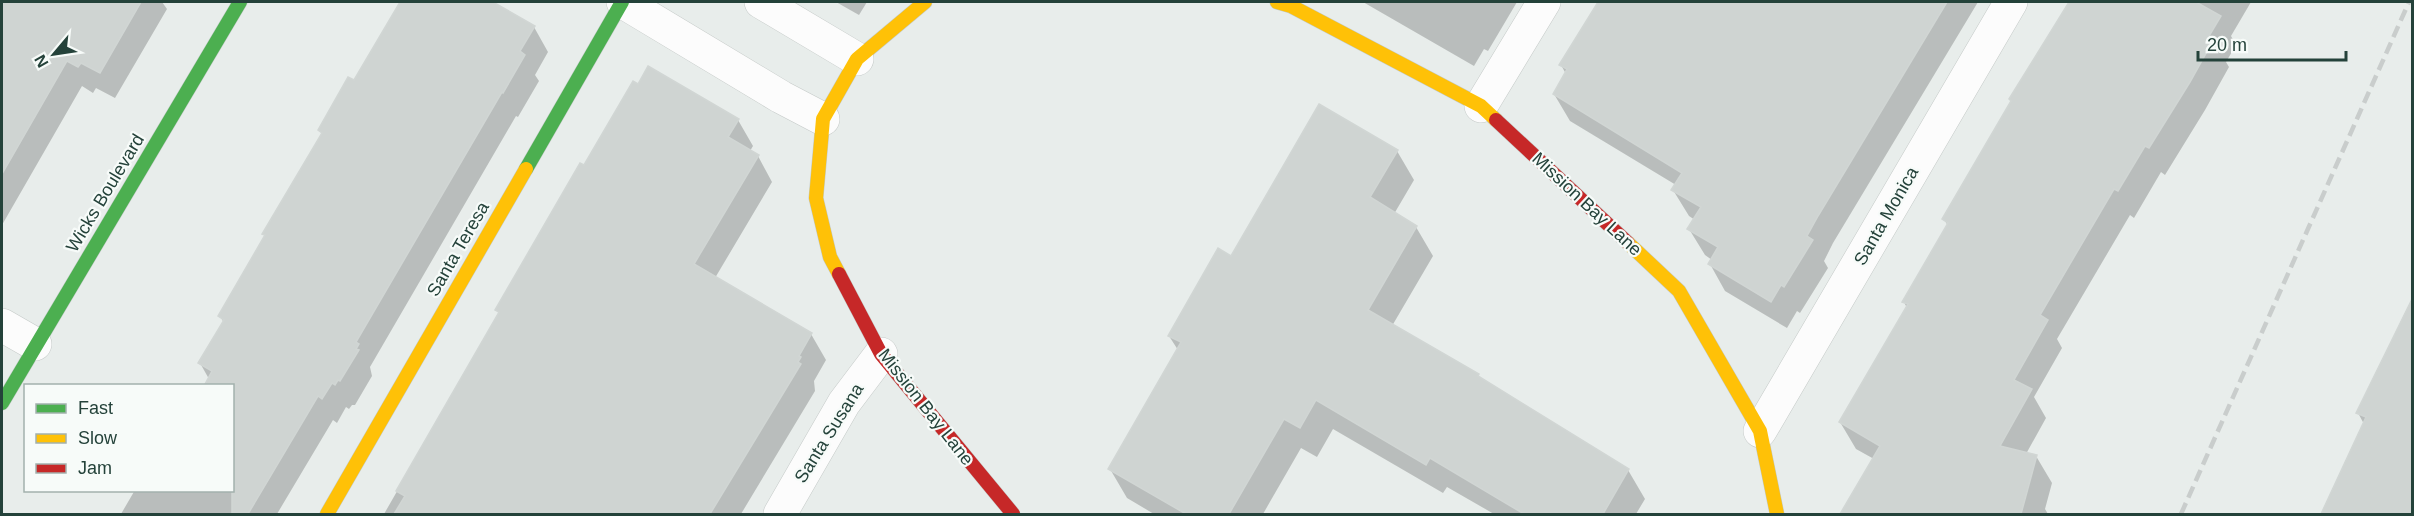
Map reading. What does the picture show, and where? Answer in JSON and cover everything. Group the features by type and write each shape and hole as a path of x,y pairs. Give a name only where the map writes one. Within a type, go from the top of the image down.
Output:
{"street":[{"name":"Wicks Boulevard","path":"2,403 240,2"},
{"path":"623,2 781,97 823,119"},
{"name":"Santa Teresa","path":"327,514 623,2"},
{"path":"761,2 857,59"},
{"name":"Mission Bay Lane","path":"925,2 857,59 823,119 816,198 830,257 881,354 1013,514"},
{"name":"Mission Bay Lane","path":"1277,2 1291,6 1481,106 1679,291 1760,431 1777,514"},
{"path":"1481,106 1544,2"},
{"name":"Santa Monica","path":"1760,431 2011,2"},
{"path":"2,325 35,345"},
{"name":"Santa Susana","path":"780,514 844,403 881,354"}],"building":[{"path":"2,2 141,2 100,73 81,63 78,67 67,61 2,174"},
{"path":"400,2 493,2 535,26 520,51 525,55 356,342 359,344 356,349 359,350 340,381 338,380 335,385 332,383 322,399 318,396 248,514 232,514 234,384 205,384 212,371 198,363 224,320 218,316 265,235 262,234 322,133 318,130 348,77 354,80"},
{"path":"1598,2 1947,2 1818,216 1807,236 1813,240 1784,287 1781,285 1771,302 1708,264 1718,247 1687,229 1701,207 1671,190 1682,173 1553,94 1567,69 1559,65"},
{"path":"2069,2 2196,2 2221,16 2209,36 2214,39 2190,82 2149,148 2145,146 2118,191 2114,189 2040,315 2048,320 2014,380 2032,389 2000,446 2037,455 2021,514 1840,514 1880,446 1839,422 1908,304 1902,302 1948,223 1942,219 2011,101 2009,99"},
{"path":"648,66 739,119 728,137 759,155 694,264 812,333 799,356 801,357 798,362 801,364 710,514 394,514 405,496 396,491 499,312 495,310 580,163 584,165 633,81 638,84"},
{"path":"1319,104 1398,150 1370,197 1417,226 1368,310 1479,374 1478,376 1629,469 1603,514 1524,514 1430,458 1426,465 1316,400 1300,428 1284,419 1229,514 1186,514 1108,469 1181,342 1168,336 1218,248 1231,256"},
{"path":"2412,299 2412,514 2321,514 2366,417 2356,413"}],"railway":[{"path":"2181,514 2409,2"}],"traffic: fast":[{"path":"2,403 240,2"},
{"path":"526,169 622,2"}],"traffic: slow":[{"path":"839,274 830,257 816,198 823,119 857,59 925,2"},
{"path":"1277,2 1291,6 1481,106 1496,120"},
{"path":"327,514 526,169"},
{"path":"1628,243 1679,291 1760,431 1777,514"}],"traffic: jam":[{"path":"1496,120 1628,243"},
{"path":"839,274 881,354 1013,514"}]}
